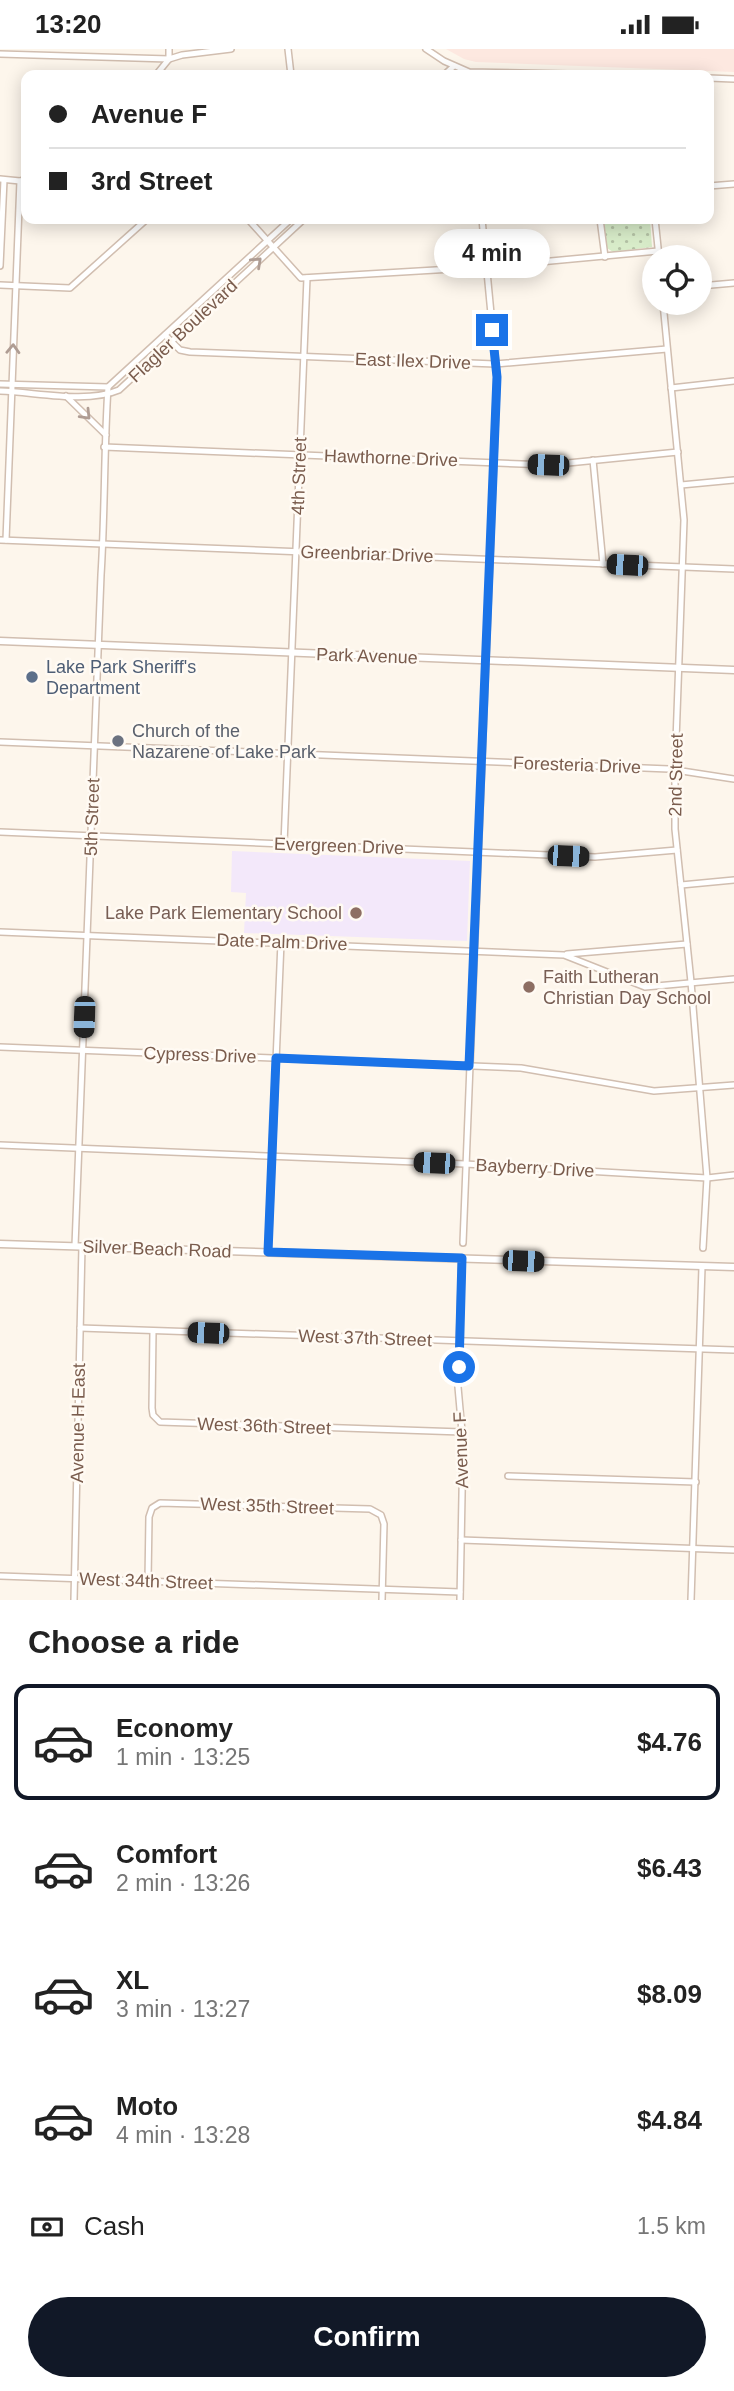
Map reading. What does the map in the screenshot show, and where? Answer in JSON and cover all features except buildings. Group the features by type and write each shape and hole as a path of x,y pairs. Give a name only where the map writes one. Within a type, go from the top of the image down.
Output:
{"street":[{"path":"160,70 169,59 169,49"},
{"path":"0,54 169,59 231,49"},
{"path":"288,49 290,70"},
{"path":"426,49 460,70"},
{"path":"450,70 454,66"},
{"path":"714,78 734,79"},
{"path":"0,266 2,179 21,180"},
{"path":"714,186 734,184"},
{"path":"3,540 21,210"},
{"path":"0,285 69,288 142,224"},
{"path":"253,224 301,278 642,255"},
{"name":"Flagler Boulevard","path":"0,391 12,388 108,387 285,224"},
{"name":"Flagler Boulevard","path":"0,384 66,395 107,395 119,390 298,224"},
{"path":"463,1243 495,365 482,224"},
{"path":"601,224 605,257"},
{"path":"655,224 657,245"},
{"name":"4th Street","path":"284,844 307,278"},
{"path":"712,285 734,283"},
{"name":"2nd Street","path":"664,315 684,520 675,769 677,850 707,1178 703,1248"},
{"name":"East Ilex Drive","path":"165,335 180,350 190,352 495,365 667,349"},
{"path":"671,388 734,381"},
{"name":"5th Street","path":"78,1246 79,1148 108,387"},
{"path":"66,395 106,435"},
{"name":"Hawthorne Drive","path":"104,447 548,465 678,452"},
{"path":"593,460 603,564"},
{"path":"681,485 734,480"},
{"name":"Greenbriar Drive","path":"3,540 734,569"},
{"name":"Park Avenue","path":"0,641 734,670"},
{"name":"Foresteria Drive","path":"0,742 675,769 734,779"},
{"name":"Evergreen Drive","path":"0,832 595,857 677,850"},
{"path":"681,885 734,880"},
{"name":"Date Palm Drive","path":"0,932 564,955 687,944"},
{"path":"268,1252 281,942"},
{"name":"Date Palm Drive","path":"564,955 645,987 734,979"},
{"name":"Cypress Drive","path":"0,1047 521,1068 654,1091 734,1085"},
{"name":"Bayberry Drive","path":"0,1145 465,1164 707,1178 734,1175"},
{"name":"Silver Beach Road","path":"0,1244 734,1268"},
{"name":"Avenue H East","path":"74,1600 80,1328 78,1246"},
{"name":"Avenue F","path":"460,1600 462,1432 458,1387 462,1258"},
{"path":"691,1600 702,1267"},
{"name":"West 37th Street","path":"80,1328 734,1350"},
{"name":"West 36th Street","path":"153,1331 152,1408 153,1415 160,1422 462,1432"},
{"path":"509,1476 696,1482"},
{"name":"West 35th Street","path":"148,1581 150,1512 156,1505 164,1502 370,1509 378,1512 384,1524 383,1589"},
{"path":"461,1540 734,1549"},
{"name":"West 34th Street","path":"0,1576 460,1592"},
{"path":"382,1600 383,1589"}],"shaded area":[{"path":"446,49 734,49 734,72 476,62"},
{"name":"Lake Park Elementary School","path":"232,851 470,861 467,941 244,933 246,893 231,892"}],"green space":[{"path":"605,224 650,224 652,245 613,252 607,248"}],"place":[{"name":"Lake Park Sheriff's Department","path":"32,677"},
{"name":"Church of the Nazarene of Lake Park","path":"118,741"},
{"name":"Lake Park Elementary School","path":"356,913"},
{"name":"Faith Lutheran Christian Day School","path":"529,987"}],"route":[{"path":"459,1367 462,1258 268,1252 276,1058 469,1066 497,377 492,330"}]}
